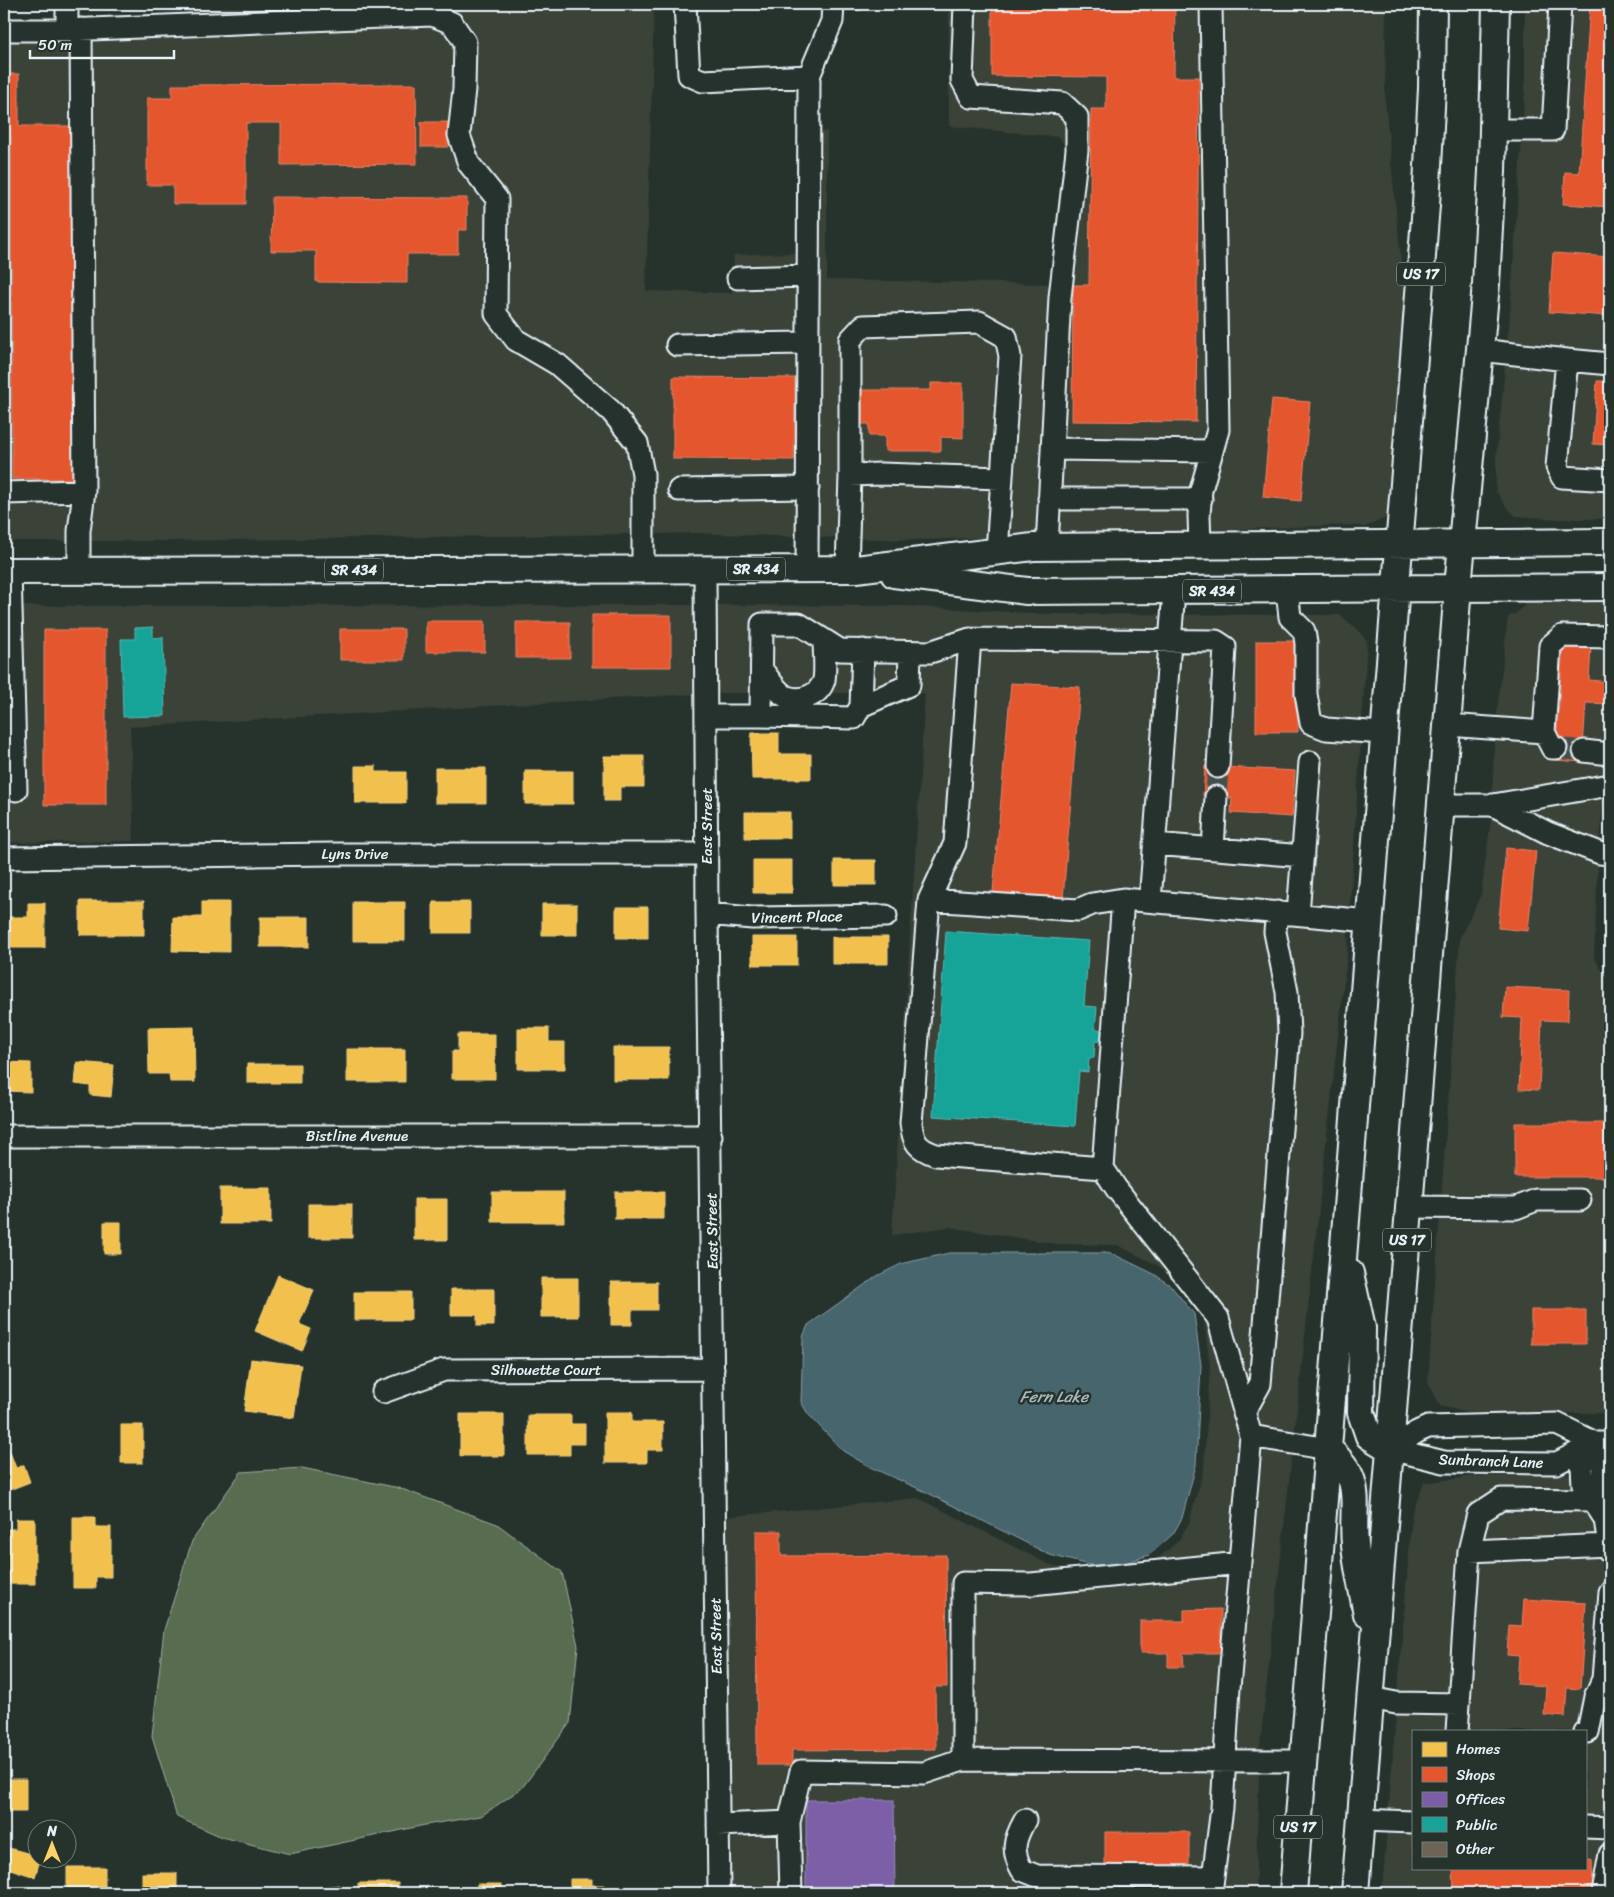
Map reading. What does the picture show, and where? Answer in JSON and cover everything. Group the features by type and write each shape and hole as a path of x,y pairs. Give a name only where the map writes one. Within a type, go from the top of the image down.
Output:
{"main road":[{"name":"US 17","path":"1293,1893 1426,205 1432,88 1433,4"},
{"path":"1478,4 1496,45"},
{"name":"US 17","path":"1355,1893 1458,587 1486,284 1496,4"},
{"name":"SR 434","path":"7,571 852,569 1047,547 1610,542"},
{"name":"SR 434","path":"852,569 1028,591 1610,587"},
{"path":"1344,1245 1362,1328 1361,1413 1369,1436 1390,1449"},
{"path":"1328,1449 1341,1460 1352,1477 1355,1489 1355,1544 1374,1652"}],"street":[{"path":"67,4 74,29 84,491 79,531 79,571"},
{"path":"685,4 689,75 703,82 809,76"},
{"path":"808,569 809,76 832,21 833,4"},
{"path":"964,4 962,80 971,97 1062,104 1077,117 1077,150 1060,297 1047,547"},
{"path":"1200,545 1200,499 1218,430 1211,4"},
{"path":"1493,130 1553,130 1560,4"},
{"path":"4,30 432,15 452,23 465,42 464,90 459,135 470,164 497,199 496,314 516,340 557,364 611,411 637,444 643,474 643,569"},
{"path":"738,278 808,276"},
{"path":"852,569 850,340 862,326 979,322 1006,337 1010,356 997,552"},
{"path":"677,345 808,343"},
{"path":"1480,350 1610,364"},
{"path":"1567,360 1557,467 1562,477 1610,480"},
{"path":"1052,449 1212,452"},
{"path":"850,475 881,474 1001,478"},
{"path":"679,490 808,488"},
{"path":"4,493 84,491"},
{"path":"1049,499 1200,499"},
{"name":"East Street","path":"705,569 707,914 719,1893"},
{"path":"7,571 16,790"},
{"path":"1287,590 1290,616 1304,631 1306,643 1306,694 1311,723 1326,729 1384,733"},
{"path":"1150,901 1174,591"},
{"path":"761,716 762,624 799,624 840,650 930,652 970,640 1216,641 1225,647 1218,767"},
{"path":"1448,725 1550,740 1550,646 1562,636 1610,637"},
{"path":"762,670 777,690 787,697 805,698 816,694 824,680 824,640"},
{"path":"970,640 955,843 929,900 911,1124 912,1134 916,1144 924,1151 936,1155 1103,1168"},
{"path":"706,716 854,718 861,706 863,650"},
{"path":"861,706 910,685 910,652"},
{"path":"1584,751 1610,754"},
{"path":"1298,914 1310,762"},
{"path":"1442,805 1493,805 1610,785"},
{"path":"1213,849 1216,796"},
{"path":"1493,805 1548,832 1600,853 1610,854"},
{"path":"1154,844 1303,856"},
{"name":"Lyns Drive","path":"4,858 335,854 707,854"},
{"path":"929,900 1078,910 1092,904 1123,899 1370,922"},
{"path":"1025,1820 1016,1837 1015,1857 1022,1870 1037,1876 1212,1885 1222,1808 1251,1436 1218,1318 1116,1188 1103,1168 1123,899"},
{"path":"1244,1413 1260,1384 1289,1033 1287,992 1275,932 1277,912"},
{"name":"Vincent Place","path":"707,914 752,918 886,916"},
{"name":"Bistline Avenue","path":"4,1136 711,1136"},
{"path":"1409,1207 1516,1208 1536,1200 1580,1200"},
{"name":"Silhouette Court","path":"383,1392 444,1370 713,1369"},
{"path":"1390,1449 1428,1427 1557,1424 1603,1443 1604,1482 1593,1500"},
{"path":"1251,1436 1328,1449"},
{"name":"Sunbranch Lane","path":"1390,1449 1444,1462 1557,1462 1603,1443"},
{"path":"1457,1730 1470,1552 1478,1514 1501,1499 1593,1500"},
{"path":"1470,1552 1610,1549 1605,1519 1593,1500"},
{"path":"963,1760 963,1583 1050,1583 1240,1563"},
{"path":"1586,1732 1588,1732 1595,1697 1604,1679 1610,1592"},
{"path":"1370,1698 1396,1702 1459,1704"},
{"path":"791,1893 789,1822 801,1771 924,1773 963,1760 1303,1761"},
{"path":"1360,1820 1412,1822"},
{"path":"718,1825 789,1822"},
{"path":"1586,1827 1610,1828"},
{"path":"1603,1893 1610,1854"}],"shaded area":[{"path":"186,4 431,4 187,14"},
{"path":"432,4 654,4 646,291 732,293 734,255 795,253 796,167 799,133 798,537 696,533 653,534 644,436 617,402 562,356 522,331 505,310 504,191 478,158 469,133 473,36 460,16"},
{"path":"949,4 955,4 963,103 971,109 1059,114 1067,122 1067,150 1059,137 949,126"},
{"path":"974,4 1386,4 1385,99 1407,323 1395,471 1386,518 1365,527 1351,525 1058,536 1069,298 1083,108 1063,92 977,87 972,77"},
{"path":"1525,4 1610,4 1610,519 1557,519 1516,516 1507,508 1496,491 1496,460 1510,315 1525,91"},
{"path":"430,26 446,33 455,46 455,89 487,203 512,349 551,374 604,419 628,449 633,475 633,534 167,541 4,541 4,41 77,41"},
{"path":"827,131 827,280 1051,284 1038,536 915,540 817,537 818,132"},
{"path":"1610,602 1610,785 1605,786 1598,860 1594,957 1610,984 1610,1432 1607,1413 1466,1412 1440,1406 1428,1381 1460,937 1481,895 1491,819 1495,730 1508,617 1515,614 1526,604"},
{"path":"696,605 696,694 130,727 134,841 4,843 4,606"},
{"path":"715,605 904,606 1045,614 1340,615 1356,628 1367,641 1347,954 1260,1745 1255,1893 729,1893 725,1517 918,1498 1048,1564 1089,1575 1154,1562 1178,1541 1189,1523 1204,1468 1210,1366 1203,1313 1177,1280 1157,1265 1117,1245 1058,1244 949,1227 892,1235 925,693 716,693"},
{"path":"1610,1471 1610,1893 1382,1893 1412,1513 1424,1483 1475,1476 1543,1476"}],"green space":[{"path":"302,1468 399,1488 497,1524 562,1572 578,1646 570,1723 522,1788 481,1816 425,1825 290,1854 222,1837 177,1817 152,1736 164,1630 192,1541 241,1472"}],"water":[{"name":"Fern Lake","path":"949,1253 1106,1253 1115,1255 1154,1274 1171,1286 1194,1314 1201,1365 1196,1465 1182,1518 1173,1534 1149,1555 1122,1564 1089,1565 1050,1555 926,1492 870,1467 843,1451 808,1414 801,1402 803,1337 808,1325 877,1276 901,1264"}],"building: Homes":[{"path":"751,733 779,733 779,754 811,754 811,779 752,779"},
{"path":"604,756 644,756 644,787 620,787 620,801 604,801"},
{"path":"355,766 376,766 376,772 406,772 406,803 355,803"},
{"path":"435,768 486,768 486,803 435,803"},
{"path":"525,771 573,771 573,804 525,804"},
{"path":"745,812 790,812 790,838 745,838"},
{"path":"753,860 792,860 792,893 753,893"},
{"path":"834,860 876,860 876,885 834,885"},
{"path":"80,901 144,901 144,935 80,935"},
{"path":"202,902 229,902 229,952 172,951 173,917 202,917"},
{"path":"353,902 405,902 405,941 353,941"},
{"path":"433,902 470,902 470,933 433,933"},
{"path":"28,903 45,903 45,948 4,948 4,917 28,917"},
{"path":"542,904 577,904 577,935 542,935"},
{"path":"616,907 648,907 648,938 616,938"},
{"path":"260,917 309,917 309,947 260,947"},
{"path":"752,937 797,937 797,965 752,965"},
{"path":"832,937 888,937 888,964 832,964"},
{"path":"194,1027 195,1082 170,1082 169,1074 149,1074 148,1028"},
{"path":"518,1028 549,1028 549,1042 565,1042 565,1069 518,1069"},
{"path":"458,1034 495,1034 495,1079 452,1079 452,1051 458,1051"},
{"path":"613,1047 669,1047 669,1080 613,1080"},
{"path":"347,1049 405,1049 405,1082 347,1082"},
{"path":"4,1062 31,1063 31,1092 4,1091"},
{"path":"77,1062 114,1065 111,1097 90,1095 90,1086 75,1084"},
{"path":"247,1064 300,1064 300,1083 247,1083"},
{"path":"220,1188 271,1188 271,1224 220,1224"},
{"path":"492,1192 564,1192 564,1222 492,1222"},
{"path":"615,1192 664,1192 664,1219 615,1219"},
{"path":"414,1199 447,1199 447,1240 414,1240"},
{"path":"308,1204 352,1204 352,1238 308,1238"},
{"path":"104,1222 121,1222 121,1254 104,1254"},
{"path":"278,1275 314,1290 299,1324 311,1329 302,1351 255,1331"},
{"path":"541,1278 578,1278 578,1317 541,1317"},
{"path":"611,1282 657,1282 657,1310 632,1310 632,1325 611,1325"},
{"path":"451,1289 494,1289 494,1326 477,1326 477,1315 451,1315"},
{"path":"354,1292 411,1292 411,1320 354,1320"},
{"path":"251,1359 301,1365 294,1418 244,1411"},
{"path":"605,1412 632,1412 632,1422 663,1422 663,1450 647,1450 647,1463 605,1463"},
{"path":"460,1414 504,1414 504,1456 460,1456"},
{"path":"528,1415 571,1415 571,1424 585,1424 585,1444 570,1444 570,1455 528,1455"},
{"path":"121,1425 143,1425 143,1463 121,1463"},
{"path":"4,1436 16,1468 24,1465 30,1482 4,1492"},
{"path":"73,1517 95,1517 95,1527 111,1527 111,1577 96,1577 96,1588 73,1588"},
{"path":"16,1519 35,1519 35,1584 4,1584 4,1529 16,1529"},
{"path":"4,1779 26,1779 26,1812 4,1812"},
{"path":"9,1848 28,1853 28,1870 37,1870 35,1877 4,1867"},
{"path":"78,1867 105,1867 105,1893 67,1893 67,1870 78,1870"},
{"path":"142,1873 177,1873 177,1893 142,1893"},
{"path":"570,1879 592,1879 592,1885 604,1885 604,1893 570,1893"},
{"path":"358,1883 398,1883 398,1893 358,1893"},
{"path":"477,1884 502,1884 502,1893 477,1893"},
{"path":"340,1885 341,1893 304,1893 303,1889"},
{"path":"409,1888 448,1888 448,1893 409,1893"},
{"path":"619,1891 656,1891 656,1893 619,1893"}],"building: Shops":[{"path":"992,4 1175,4 1174,77 1199,77 1196,422 1072,421 1073,285 1089,285 1091,109 1106,109 1106,77 992,76"},
{"path":"1590,4 1610,4 1610,207 1563,204 1565,172 1579,173"},
{"path":"4,74 19,74 19,126 72,126 73,479 12,479 11,136 4,136"},
{"path":"416,84 417,164 281,165 281,123 246,123 246,204 173,204 173,185 147,185 147,98 172,98 172,85"},
{"path":"421,122 448,122 448,147 421,147"},
{"path":"272,197 467,198 467,230 458,230 458,254 407,254 407,283 316,282 316,251 271,251"},
{"path":"1553,253 1610,257 1610,316 1549,312"},
{"path":"673,377 795,378 794,460 673,459"},
{"path":"1597,381 1610,381 1610,445 1593,444"},
{"path":"931,383 963,383 963,438 941,437 941,451 885,451 885,436 869,436 869,424 851,424 852,390 931,390"},
{"path":"1272,399 1310,402 1301,501 1263,497"},
{"path":"592,615 671,615 671,667 592,667"},
{"path":"426,621 485,621 485,652 426,652"},
{"path":"516,622 570,622 570,658 516,658"},
{"path":"340,629 404,629 404,660 340,660"},
{"path":"44,630 106,630 106,805 44,805"},
{"path":"1256,641 1298,641 1298,732 1256,732"},
{"path":"1563,645 1591,647 1589,680 1610,682 1610,704 1586,703 1582,762 1555,760"},
{"path":"1011,683 1080,687 1063,899 993,892"},
{"path":"1205,766 1295,771 1292,817 1231,813 1232,798 1203,796"},
{"path":"1506,848 1536,851 1528,931 1498,928"},
{"path":"1505,987 1569,990 1568,1021 1542,1020 1539,1090 1519,1089 1522,1018 1503,1017"},
{"path":"1515,1123 1605,1123 1605,1177 1515,1177"},
{"path":"1531,1310 1586,1310 1586,1344 1531,1344"},
{"path":"756,1531 781,1531 781,1556 946,1555 947,1687 935,1687 936,1749 792,1750 792,1765 757,1765"},
{"path":"1524,1599 1586,1603 1580,1689 1567,1688 1565,1717 1544,1715 1546,1686 1517,1684 1519,1656 1507,1655 1509,1625 1522,1626"},
{"path":"1221,1609 1221,1653 1183,1653 1184,1667 1168,1667 1168,1653 1140,1653 1140,1621 1184,1621 1184,1610"},
{"path":"1105,1832 1189,1832 1189,1868 1105,1868"},
{"path":"1586,1860 1592,1860 1593,1891 1454,1893 1453,1870 1586,1870"}],"building: Offices":[{"path":"806,1800 894,1800 895,1893 806,1893"}],"building: Public":[{"path":"153,627 153,638 163,637 165,716 123,717 121,639 135,639 135,628"},
{"path":"946,931 1089,941 1084,1006 1097,1007 1095,1029 1104,1030 1103,1042 1095,1041 1094,1058 1089,1058 1088,1072 1079,1071 1075,1126 933,1116"}],"building: Other":[{"path":"839,4 861,4 861,10 839,10"}],"tunnel":[{"path":"1556,748 1584,751"},
{"path":"1216,797 1218,767"}]}
